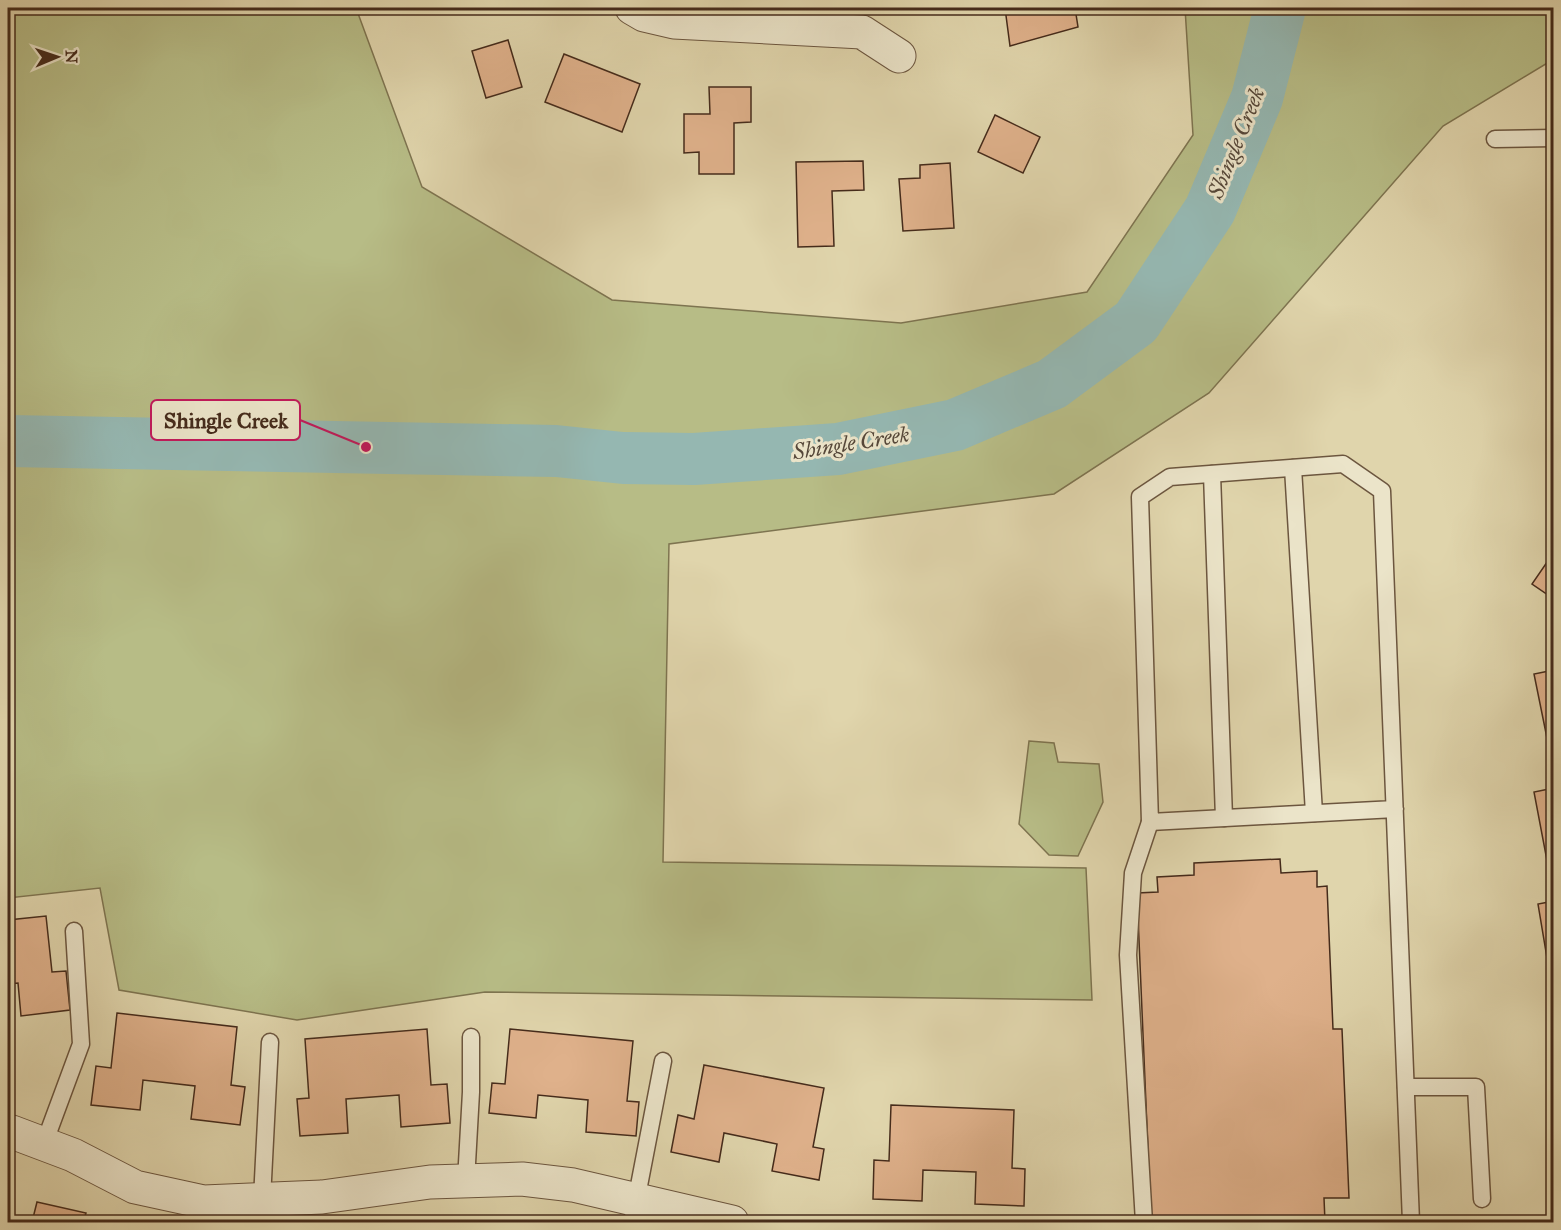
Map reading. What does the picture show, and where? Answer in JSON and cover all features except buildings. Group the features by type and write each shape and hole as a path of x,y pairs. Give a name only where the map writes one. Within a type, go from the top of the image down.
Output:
{"street":[{"path":"632,8 644,15 674,22 862,32 899,56"},
{"path":"8,1134 12,1132 74,1155 135,1187 204,1202 322,1197 430,1182 522,1179 573,1185 634,1211 732,1222"}],"lane":[{"path":"1495,139 1554,138"},
{"path":"1144,1222 1128,955 1133,873 1150,822 1140,497 1170,477 1343,464 1382,491 1411,1222"},
{"path":"1293,468 1314,813"},
{"path":"1212,474 1224,818"},
{"path":"1150,822 1395,809"},
{"path":"44,1144 81,1044 74,931"},
{"path":"466,1181 471,1092 471,1037"},
{"path":"262,1199 270,1042"},
{"path":"634,1211 663,1061"},
{"path":"1406,1087 1476,1088 1482,1199"}],"green space":[{"path":"8,8 356,8 422,187 612,300 901,323 1087,292 1193,135 1185,8 1553,8 1554,59 1443,126 1209,393 1054,494 669,544 663,862 1086,868 1092,1000 485,992 297,1020 119,990 100,888 8,898"},
{"path":"1029,741 1054,743 1058,762 1099,764 1103,802 1078,856 1049,855 1019,824"}],"waterway":[{"name":"Shingle Creek","path":"8,441 556,451 623,458 694,459 838,449 955,425 1052,384 1136,322 1210,210 1257,98 1280,8"}],"place":[{"name":"Shingle Creek","path":"366,447"}]}
